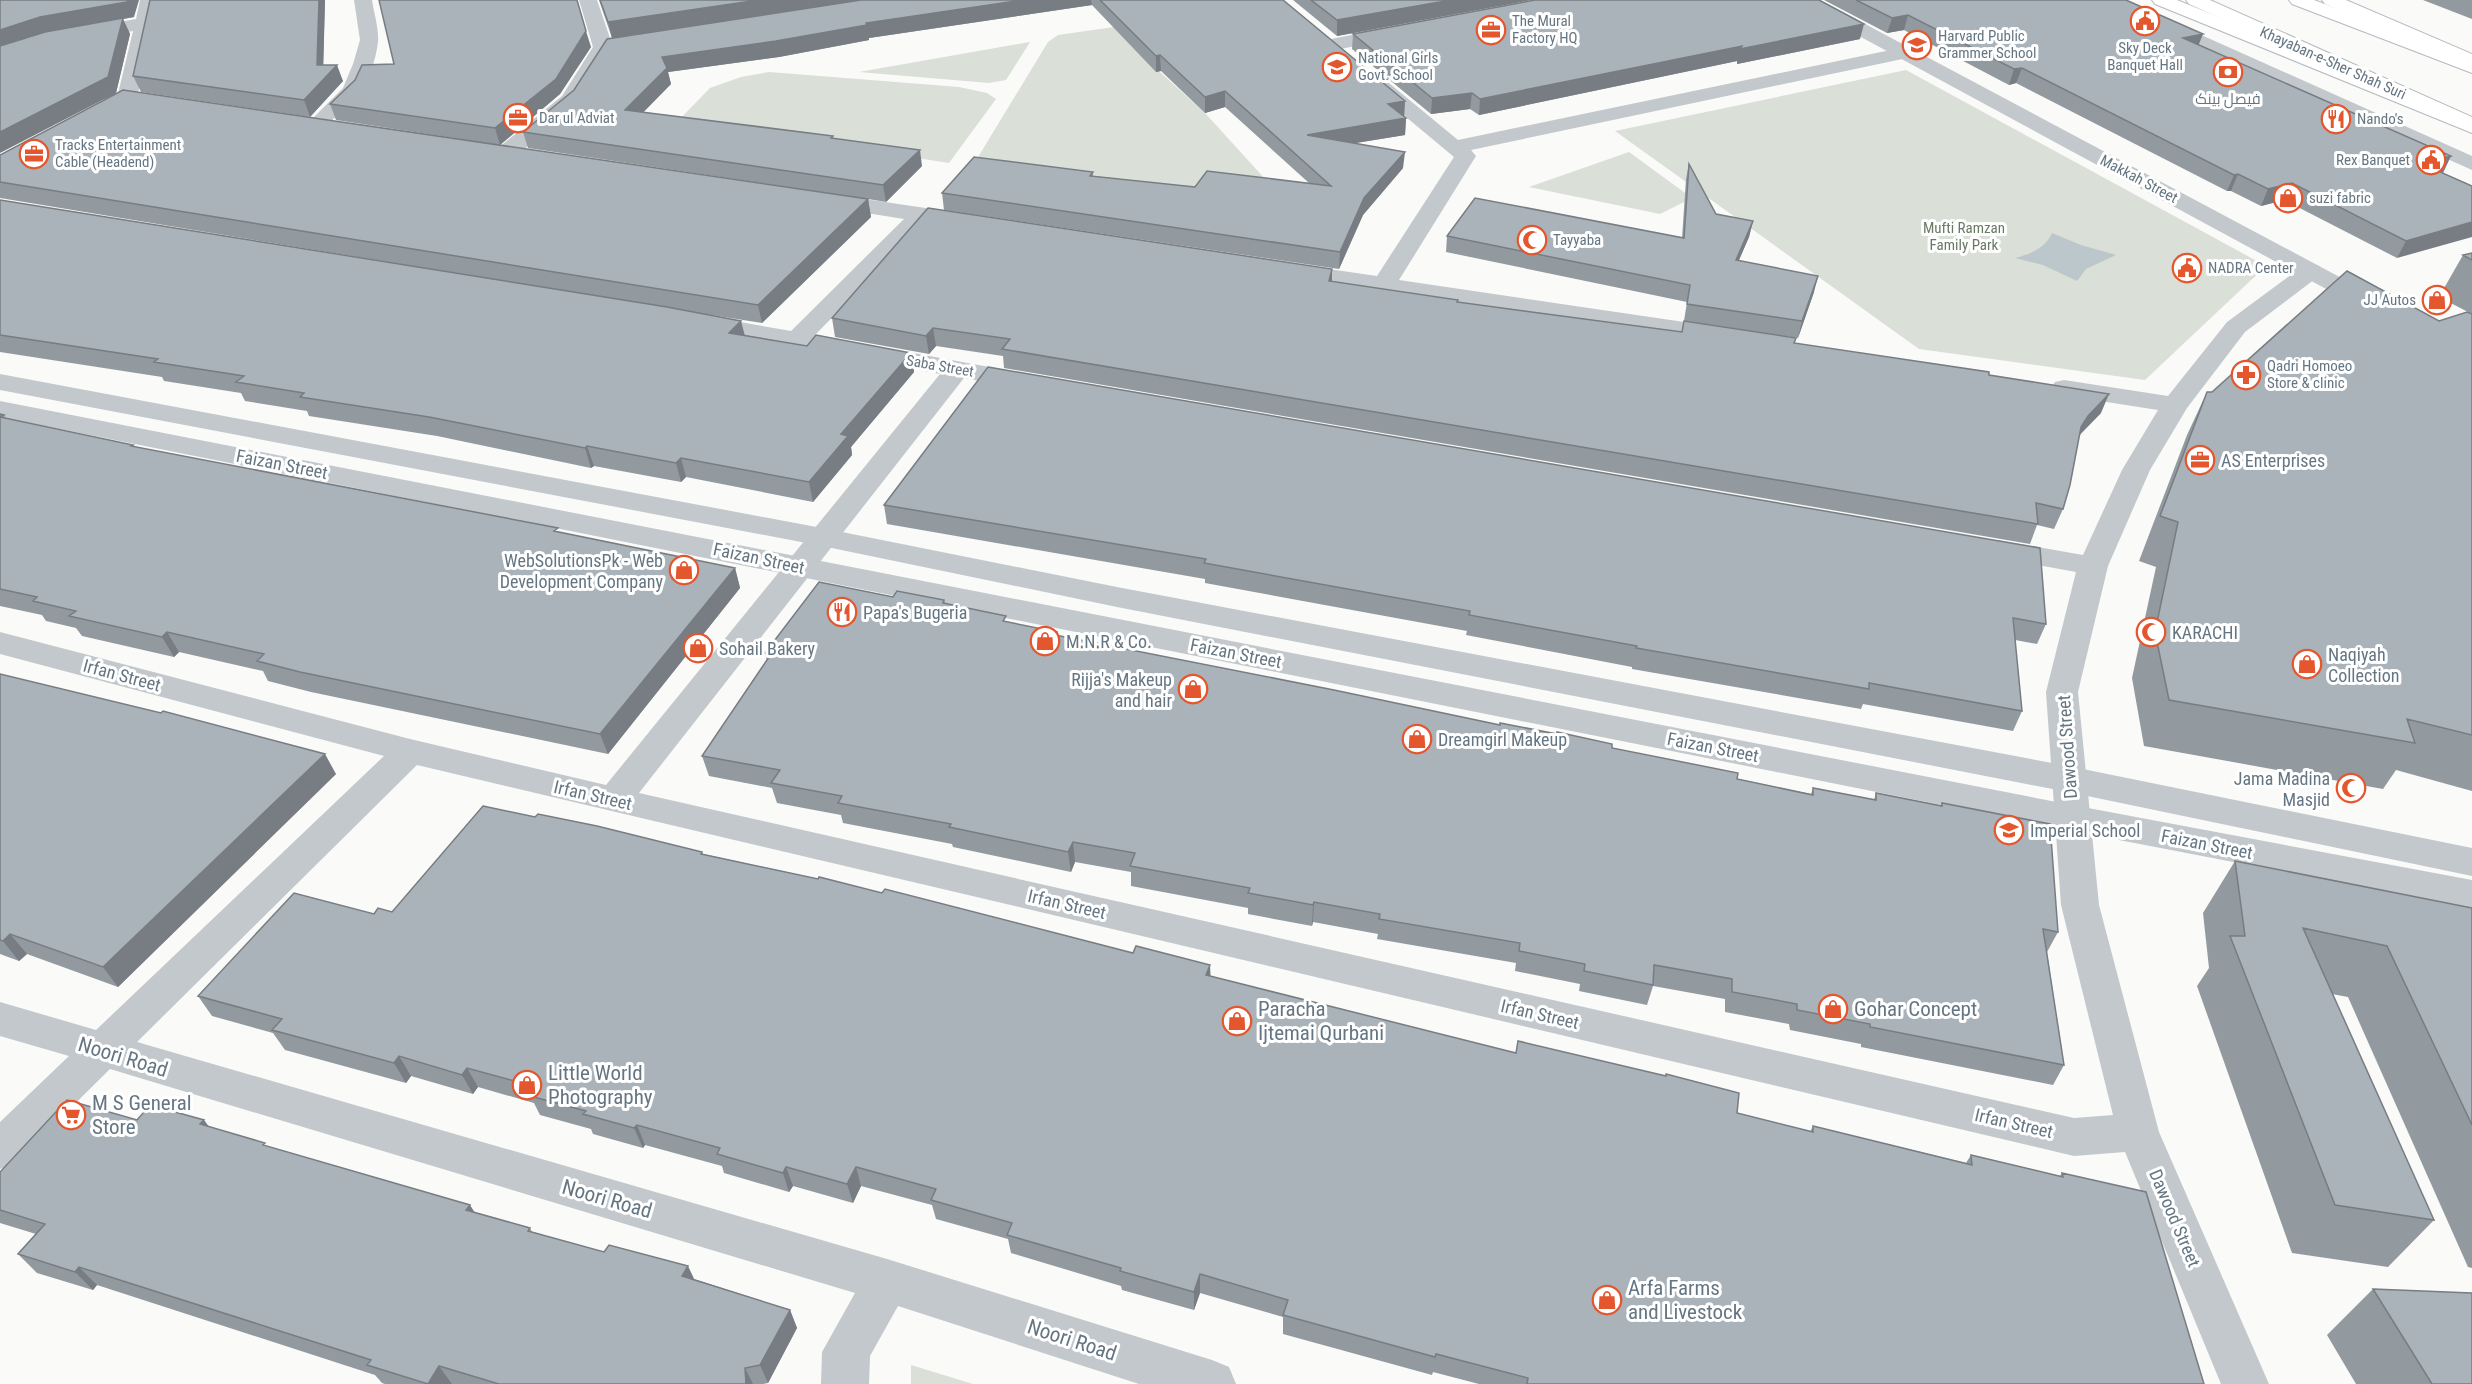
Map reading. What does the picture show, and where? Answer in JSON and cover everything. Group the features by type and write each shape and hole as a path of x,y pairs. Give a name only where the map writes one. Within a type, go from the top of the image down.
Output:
{"main road":[{"path":"2161,0 2472,126"},
{"name":"Khayaban-e-Sher Shah Suri","path":"2195,0 2472,126"},
{"path":"2298,0 2472,67"},
{"path":"2331,0 2472,61"}],"street":[{"path":"106,109 138,100 144,23 149,0"},
{"path":"315,126 352,90 363,64 369,40 363,0"},
{"path":"588,0 603,47"},
{"name":"Makkah Street","path":"1806,0 2392,315"},
{"path":"2108,0 2472,164"},
{"path":"0,56 48,41 144,23"},
{"path":"1313,30 1465,156 1384,284"},
{"path":"1331,45 1411,30"},
{"path":"540,158 495,152 570,100 603,47 627,43"},
{"path":"1455,147 1905,53"},
{"path":"805,197 989,225"},
{"path":"796,340 920,214"},
{"path":"1268,267 1750,340"},
{"name":"Dawood Street","path":"2245,1384 2138,1132 2080,905 2062,692 2093,566 2136,470 2175,405 2236,327 2311,271"},
{"name":"Saba Street","path":"672,316 1051,386"},
{"path":"614,800 957,370"},
{"name":"Faizan Street","path":"0,382 822,537 1117,597 2068,779 2472,862"},
{"path":"2045,385 2175,405"},
{"name":"Faizan Street","path":"0,409 2072,818 2472,894"},
{"path":"1976,546 2093,566"},
{"name":"Irfan Street","path":"0,643 410,751 614,800 2074,1137 2138,1132"},
{"path":"0,1150 410,751"},
{"name":"Noori Road","path":"0,1019 887,1281 1212,1384"},
{"path":"845,1384 846,1352 887,1281"}],"green space":[{"path":"1142,23 1139,53 1205,113 1266,180 1199,199 972,167 1048,42 1058,35"},
{"path":"1030,42 1006,80 989,83 859,72"},
{"name":"Mufti Ramzan Family Park","path":"1906,70 2266,266 2145,380 1919,349 1615,131"},
{"path":"769,72 959,87 987,93 996,99 949,163 678,121 710,88 741,77"},
{"path":"1629,152 1692,198 1660,214 1529,187"},
{"path":"911,1365 973,1384 911,1384"}],"shaded area":[{"path":"2052,233 2081,245 2116,255 2086,269 2077,281 2043,265 2015,258 2042,246"}],"building":[{"path":"0,0 128,0 40,17 0,30"},
{"path":"150,0 319,0 317,65 337,65 304,100 133,76"},
{"path":"379,0 577,0 586,31 556,79 495,128 330,104 355,80 362,65 394,64"},
{"path":"600,0 759,0 608,22"},
{"path":"861,0 1023,0 866,23 867,25 776,41 662,57 667,68 625,110 833,136 831,138 920,150 883,185 523,132 574,90 607,39"},
{"path":"1100,0 1283,0 1405,101 1388,104 1406,118 1307,135 1405,152 1364,198 1340,252 942,193 974,157 1093,172 1090,176 1195,187 1207,171 1331,186 1225,91 1205,97 1160,55 1156,56"},
{"path":"1311,0 1451,0 1337,20"},
{"path":"1535,0 1819,0 1864,24 1480,99 1472,93 1432,98 1353,34"},
{"path":"1856,0 2126,0 2203,34 2183,38 2451,156 2422,164 2472,186 2472,222 2406,241 2292,183 2268,189 2238,174 2234,175 2022,68 2014,69 1908,15 1892,18"},
{"path":"123,18 108,77 0,132 0,46 45,32"},
{"path":"123,90 868,199 758,305 0,182 0,155"},
{"path":"1689,164 1716,214 1753,221 1736,260 1818,276 1802,321 1687,304 1690,285 1447,236 1475,198 1684,238"},
{"path":"0,200 667,307 741,321 729,333 807,346 816,335 911,353 841,434 848,436 809,482 681,458 676,463 587,446 585,448 429,417 300,397 304,393 236,382 244,376 154,362 158,359 0,335"},
{"path":"928,208 1332,269 1329,281 1458,300 1457,302 1682,332 1684,321 1796,338 1794,343 1989,372 1989,375 2109,394 2081,427 2063,509 2036,503 2038,524 1002,349 1010,339 933,328 926,336 832,318"},
{"path":"2472,253 2472,260 2463,255"},
{"path":"2347,271 2439,321 2467,312 2472,314 2472,735 2407,719 2415,743 2169,700 2155,632 2178,522 2160,516 2207,392 2212,392"},
{"path":"988,367 2040,548 2046,624 2013,618 2022,711 1869,683 1869,689 1636,648 1637,646 1469,615 1470,611 1204,563 1206,559 884,505"},
{"path":"0,417 133,445 131,446 558,528 554,531 735,568 600,734 300,672 257,661 264,654 167,632 162,637 69,616 76,611 33,601 37,597 0,589"},
{"path":"819,582 893,597 897,591 944,600 943,603 1006,616 1003,621 1057,632 1055,635 1500,725 1500,723 1557,734 1557,732 1612,744 1612,748 1738,773 1737,779 1813,795 1813,788 1876,800 1876,793 2050,824 2058,932 2043,929 2064,1065 1870,1027 1870,1024 1797,1010 1797,1004 1732,992 1732,979 1654,965 1653,985 1584,971 1585,964 1519,951 1520,943 1379,919 1380,914 1248,893 1250,888 1130,866 1135,853 1073,842 1068,852 949,827 951,824 838,803 842,796 771,783 780,770 702,756 771,654 765,653"},
{"path":"0,674 161,713 163,711 325,754 103,967 10,934 3,941 0,940"},
{"path":"483,806 535,817 538,814 597,826 702,852 701,854 818,879 819,877 882,893 885,889 1133,953 1136,946 1210,965 1206,975 1516,1053 1518,1041 1666,1076 1666,1074 1739,1093 1737,1113 1813,1132 1813,1126 1972,1165 1971,1155 2063,1177 2062,1173 2146,1192 2204,1384 1527,1384 1528,1378 1436,1354 1435,1357 1283,1315 1288,1300 1200,1274 1194,1292 1007,1235 1012,1223 931,1200 936,1189 856,1167 847,1184 786,1167 783,1173 717,1154 720,1148 637,1125 634,1128 583,1114 586,1111 530,1096 536,1087 467,1068 462,1075 399,1056 394,1063 272,1030 282,1019 198,996 294,893 374,914 378,908 392,912"},
{"path":"2235,861 2472,908 2472,1125 2387,946 2303,928 2434,1220 2335,1205 2230,936 2245,936"},
{"path":"67,1100 137,1120 150,1105 204,1120 200,1124 265,1143 263,1145 470,1205 466,1210 530,1228 528,1231 604,1252 609,1245 688,1266 682,1276 790,1310 760,1365 745,1368 746,1384 499,1384 439,1366 428,1384 367,1365 371,1360 79,1267 75,1272 18,1254 45,1224 0,1210 0,1172"},
{"path":"2373,1289 2472,1293 2472,1384 2432,1384"}],"place":[{"name":"Sky Deck Banquet Hall","path":"2145,21"},
{"name":"The Mural Factory HQ","path":"1491,30"},
{"name":"Harvard Public Grammer School","path":"1917,45"},
{"name":"National Girls Govt. School","path":"1337,67"},
{"name":"فیصل بینک","path":"2228,72"},
{"name":"Dar ul Adviat","path":"518,118"},
{"name":"Nando's","path":"2336,119"},
{"name":"Tracks Entertainment Cable (Headend)","path":"34,154"},
{"name":"Rex Banquet","path":"2431,160"},
{"name":"suzi fabric","path":"2288,198"},
{"name":"Tayyaba","path":"1532,240"},
{"name":"NADRA Center","path":"2187,268"},
{"name":"JJ Autos","path":"2437,300"},
{"name":"Qadri Homoeo Store & clinic","path":"2246,375"},
{"name":"AS Enterprises","path":"2200,460"},
{"name":"WebSolutionsPk - Web Development Company","path":"684,570"},
{"name":"Papa's Bugeria","path":"842,612"},
{"name":"KARACHI","path":"2151,632"},
{"name":"M.N.R & Co.","path":"1045,641"},
{"name":"Sohail Bakery","path":"698,648"},
{"name":"Naqiyah Collection","path":"2307,664"},
{"name":"Rijja's Makeup and hair","path":"1193,689"},
{"name":"Dreamgirl Makeup","path":"1417,739"},
{"name":"Jama Madina Masjid","path":"2351,788"},
{"name":"Imperial School","path":"2009,830"},
{"name":"Gohar Concept","path":"1833,1009"},
{"name":"Paracha Ijtemai Qurbani","path":"1237,1021"},
{"name":"Little World Photography","path":"527,1085"},
{"name":"M S General Store","path":"71,1115"},
{"name":"Arfa Farms and Livestock","path":"1607,1300"}]}
